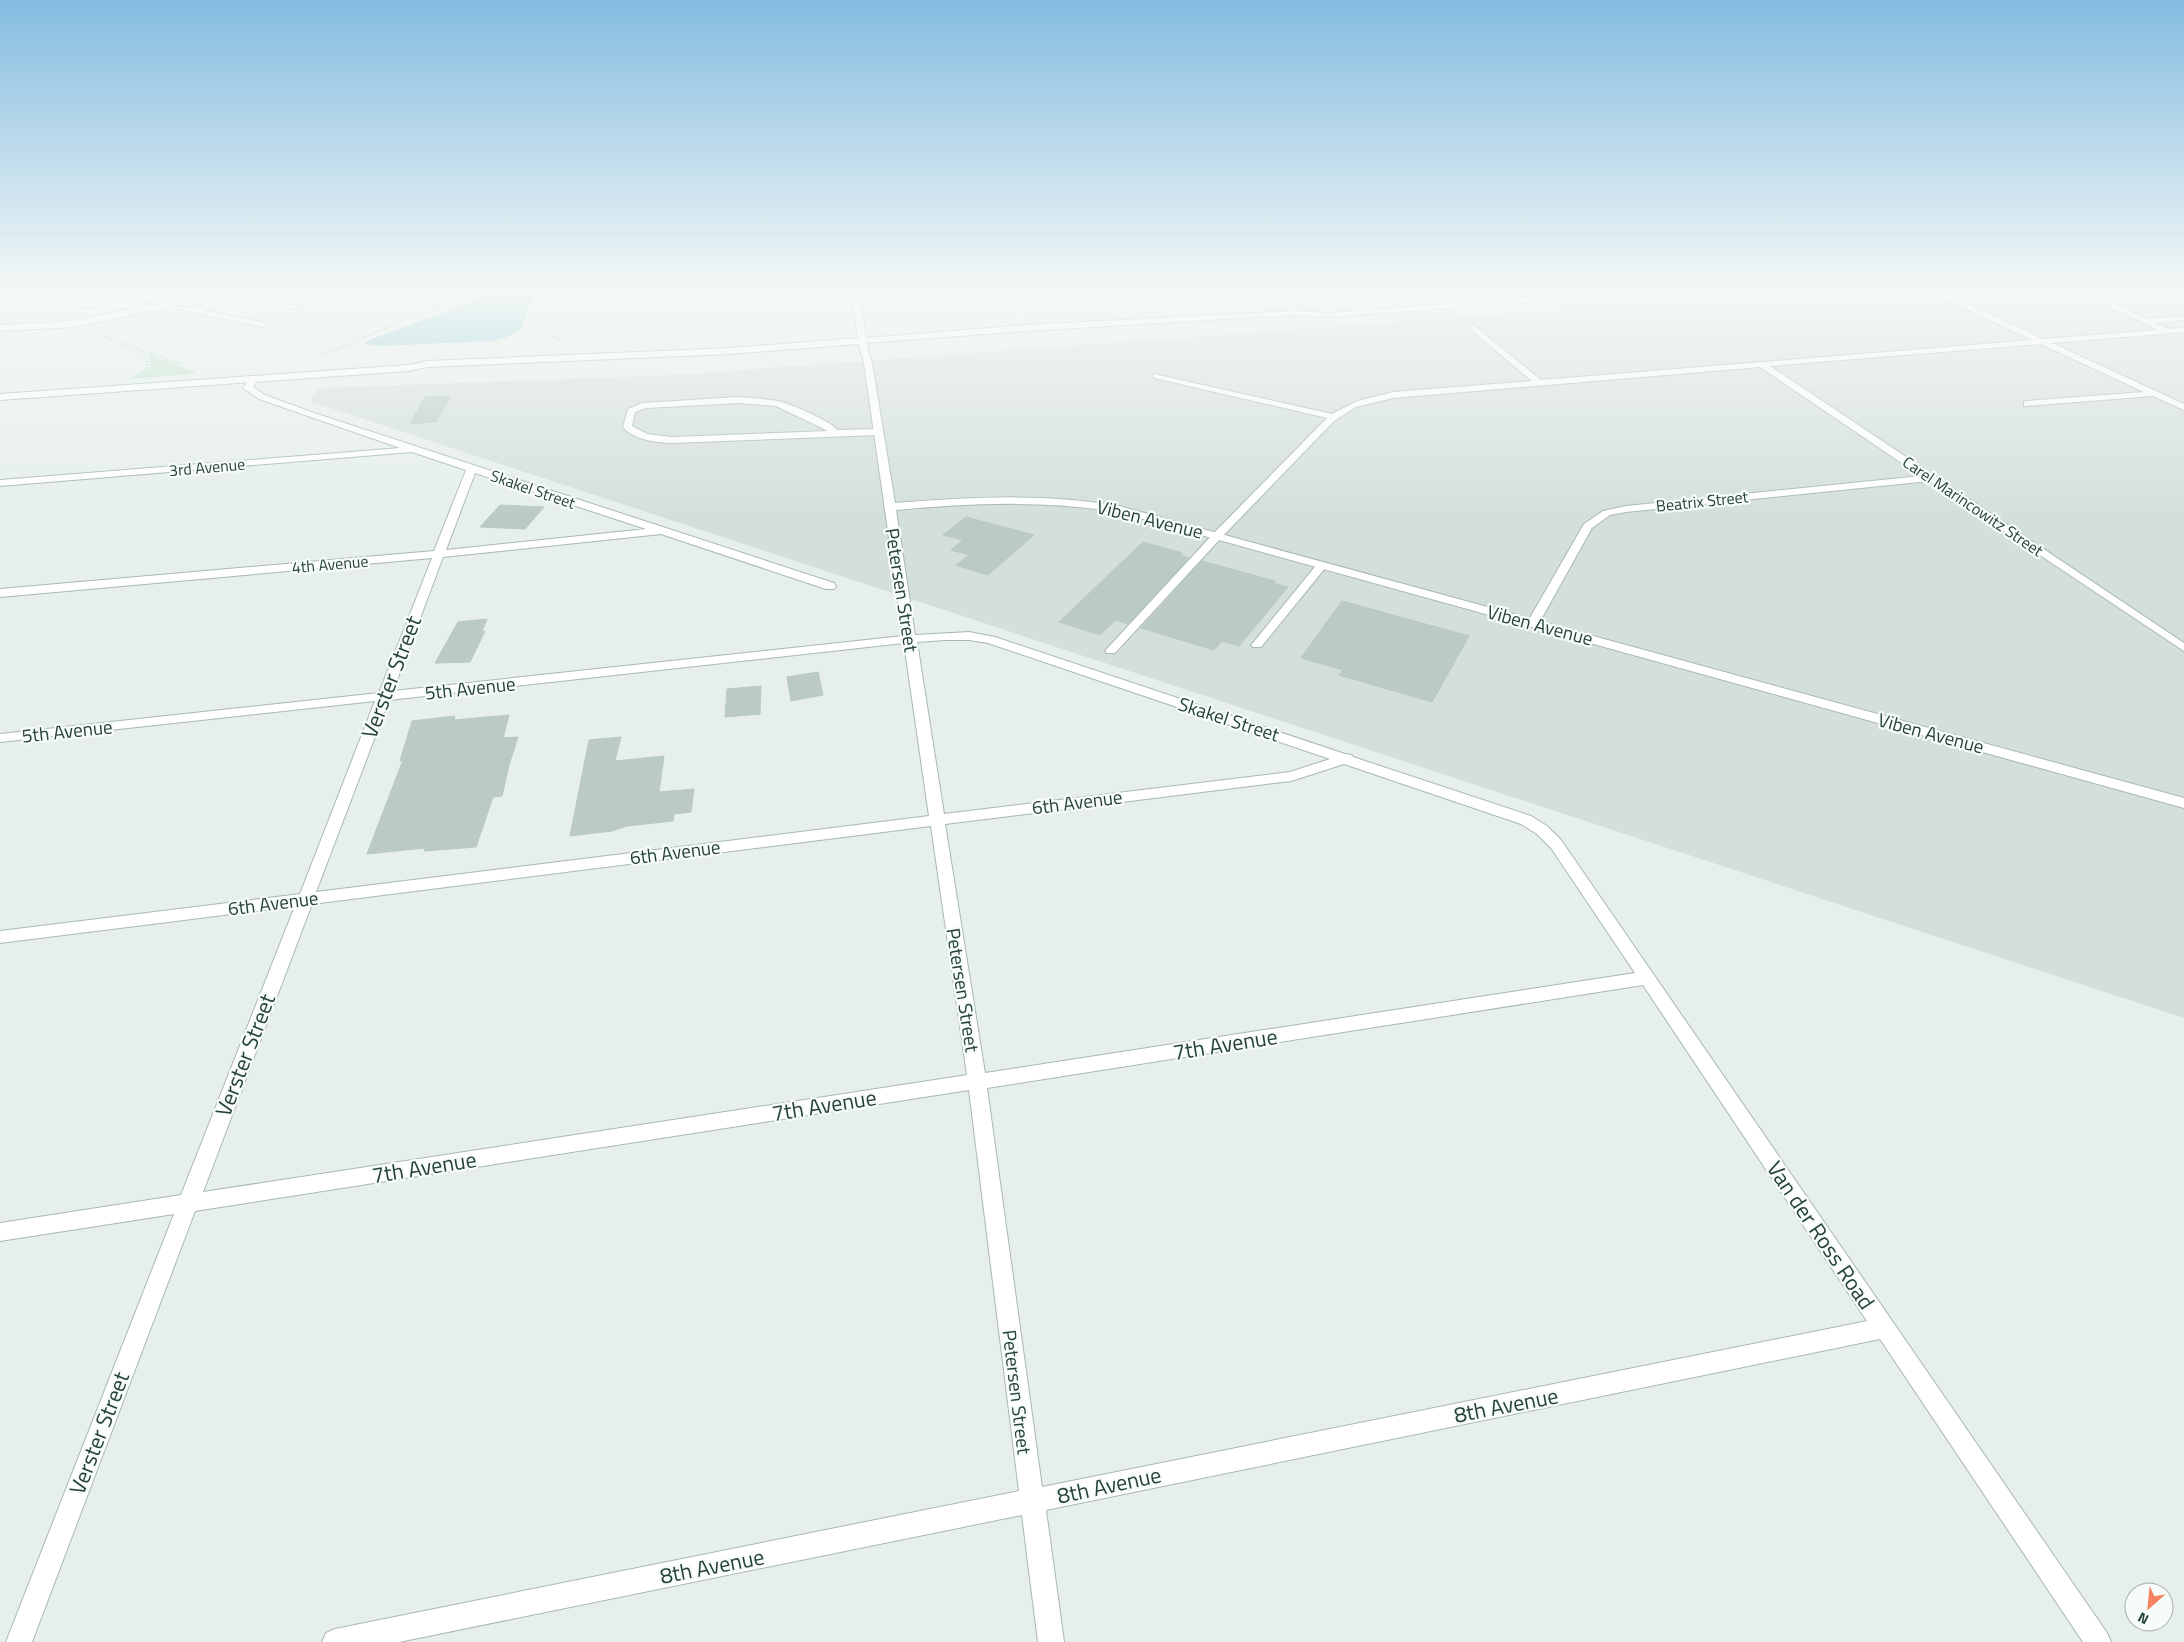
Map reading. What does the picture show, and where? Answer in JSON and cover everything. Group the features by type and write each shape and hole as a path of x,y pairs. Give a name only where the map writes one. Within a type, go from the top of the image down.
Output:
{"street":[{"path":"0,397 408,368 650,364"},
{"name":"Petersen Street","path":"868,364 977,1082 1051,1642"},
{"name":"Skakel Street","path":"252,379 248,388 262,397 415,450 830,586"},
{"name":"3rd Avenue","path":"0,483 415,450"},
{"name":"Verster Street","path":"19,1642 472,468"},
{"name":"Viben Avenue","path":"890,507 984,499 1068,501 1119,509 2184,803"},
{"name":"4th Avenue","path":"0,594 438,554 659,531"},
{"name":"Skakel Street","path":"910,639 969,636 992,640 1507,812 1526,820 1542,830"},
{"name":"5th Avenue","path":"0,738 383,698 910,639"},
{"name":"6th Avenue","path":"0,937 1290,776 1347,758"},
{"name":"Van der Ross Road","path":"1542,830 1556,844 1648,978 2098,1642"},
{"name":"7th Avenue","path":"0,1232 1648,978"},
{"name":"8th Avenue","path":"335,1642 1884,1328"}],"lane":[{"path":"1516,364 1539,383"},
{"path":"1111,651 1217,536 1334,417 1353,405 1378,397 1779,364"},
{"path":"2089,364 2184,407"},
{"name":"Carel Marincowitz Street","path":"1762,365 2184,648"},
{"path":"1157,376 1334,417"},
{"path":"2027,404 2154,393"},
{"path":"834,433 826,425 778,404 739,400 645,405 631,411 626,427 652,438 677,440 878,432"},
{"name":"Beatrix Street","path":"1533,623 1588,526 1607,513 1626,509 1931,478"},
{"path":"1257,645 1322,565"}],"shaded area":[{"path":"830,364 2184,364 2184,1018 309,401 319,388 675,375"}],"green space":[{"path":"150,364 173,364 195,372 193,374 129,379 151,366"}],"building":[{"path":"451,396 436,422 410,424 425,397"},
{"path":"500,505 544,507 525,529 480,527"},
{"path":"966,517 1034,535 988,575 956,565 969,555 951,550 963,540 943,535"},
{"path":"1143,542 1182,553 1180,555 1189,558 1128,624 1116,620 1100,635 1059,622"},
{"path":"1202,561 1275,581 1273,583 1288,587 1239,646 1222,641 1214,650 1141,628"},
{"path":"1342,601 1469,636 1432,702 1339,675 1343,670 1301,658"},
{"path":"487,619 482,631 485,631 470,662 435,663 458,622"},
{"path":"818,672 823,695 791,701 787,677"},
{"path":"761,686 760,714 725,717 727,689"},
{"path":"509,715 503,738 518,737 502,796 493,797 476,847 424,851 425,848 367,854 403,760 400,761 412,721 455,716 454,720"},
{"path":"621,737 615,761 664,756 659,792 694,789 691,812 674,814 673,821 627,826 612,831 570,836 589,740"}]}
